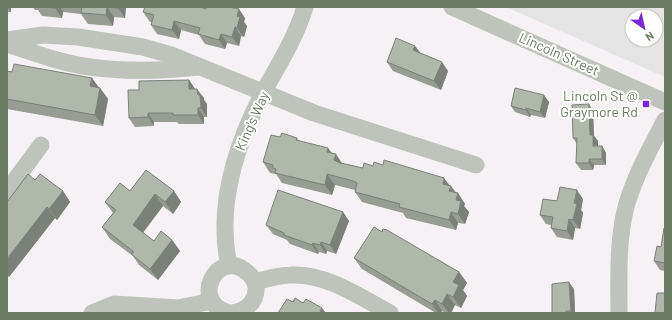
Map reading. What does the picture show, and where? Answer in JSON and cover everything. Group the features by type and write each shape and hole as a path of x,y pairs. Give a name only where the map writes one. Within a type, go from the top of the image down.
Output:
{"street":[{"name":"King's Way","path":"228,266 224,231 232,176 239,144 264,92 289,46 305,7"},
{"name":"Lincoln Street","path":"452,7 483,13 665,102"},
{"path":"7,40 43,35 78,37 143,47 171,55 314,113 476,165"},
{"path":"7,44 50,59 90,67 138,71 200,67"},
{"path":"620,313 619,274 622,230 627,205 636,179 665,120"},
{"path":"7,191 41,145"},
{"path":"228,266 242,268 249,273 255,282 256,289 253,300 248,307 237,313 230,313 218,309 212,301 209,292 209,283 218,271 228,266"},
{"path":"255,282 291,274 314,278 332,283 390,313"},
{"path":"92,313 114,304 178,308 212,301"}],"shaded area":[{"path":"506,7 665,7 665,77"}],"building":[{"path":"82,7 107,7 106,15 81,13"},
{"path":"145,7 200,7 206,9 206,7 230,7 239,9 237,16 240,17 237,28 235,27 232,37 221,34 219,40 198,34 200,28 174,21 172,30 151,25 154,15 143,12"},
{"path":"396,38 415,46 413,50 442,62 434,81 387,62"},
{"path":"14,64 92,78 90,86 100,88 95,115 7,99 7,71 12,72"},
{"path":"189,80 189,89 197,89 198,95 200,95 201,108 198,108 198,115 148,113 148,117 129,118 128,90 139,90 139,81"},
{"path":"515,88 544,95 540,112 511,106"},
{"path":"589,104 590,135 593,135 593,146 602,146 602,159 589,159 589,163 576,163 577,138 573,138 572,105"},
{"path":"282,133 297,138 296,140 328,148 327,152 336,154 334,160 340,163 363,168 364,163 373,166 374,162 383,165 384,160 444,178 443,184 451,186 449,191 458,193 456,200 461,201 458,214 451,212 449,220 399,207 400,204 355,192 357,183 327,174 325,185 275,173 276,169 273,168 273,165 263,162 271,135 280,137"},
{"path":"146,170 174,191 165,202 155,194 133,225 154,241 161,231 172,240 150,269 131,254 134,252 102,227 116,210 105,202 120,183 130,191"},
{"path":"28,174 35,180 40,174 63,191 49,209 47,207 7,259 7,202"},
{"path":"560,187 577,190 574,203 577,204 573,220 569,219 567,231 551,228 553,217 540,215 543,199 557,201"},
{"path":"278,190 343,212 330,245 321,242 320,245 313,243 312,245 284,235 284,233 266,225"},
{"path":"374,227 382,232 383,229 387,230 459,272 453,282 459,285 453,297 447,294 442,304 435,300 432,304 354,258"},
{"path":"664,228 665,263 654,261 657,246 661,247"},
{"path":"569,282 571,311 566,311 566,313 552,313 552,284"},
{"path":"657,293 665,293 665,313 655,313"},
{"path":"295,298 303,303 306,299 322,308 320,311 324,313 278,313 287,299 293,302"}],"place":[{"name":"Lincoln St @ Graymore Rd","path":"646,104"}]}
